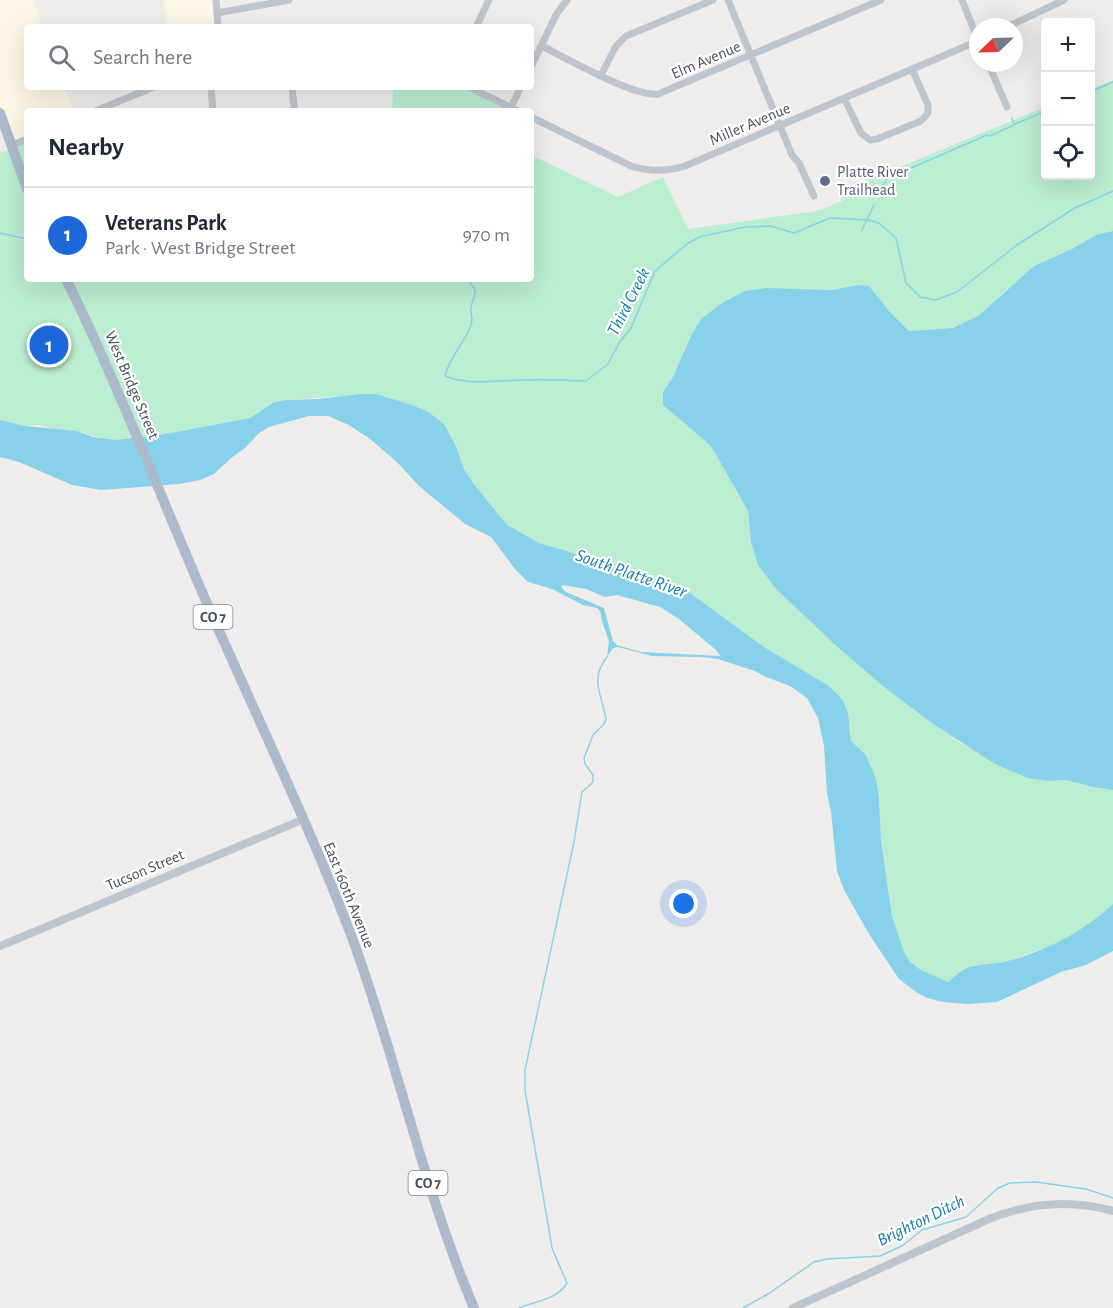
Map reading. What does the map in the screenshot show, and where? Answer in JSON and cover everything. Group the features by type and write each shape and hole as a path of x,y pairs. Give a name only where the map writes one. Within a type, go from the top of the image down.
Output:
{"main road":[{"path":"0,113 24,181"},
{"name":"West Bridge Street","path":"67,282 110,369 166,505"},
{"name":"East 160th Avenue","path":"166,505 354,945 424,1172 473,1306"}],"street":[{"path":"216,0 218,24"},
{"path":"217,13 289,0"},
{"path":"477,24 489,0"},
{"path":"534,61 556,15 567,0"},
{"path":"602,75 615,46 626,36 713,0"},
{"path":"728,0 792,155 799,164 814,196"},
{"name":"Elm Avenue","path":"542,46 638,92 658,94 881,0"},
{"path":"962,0 969,18"},
{"path":"1023,19 1064,0"},
{"name":"Miller Avenue","path":"534,118 631,166 649,171 666,170 685,165 780,126 969,44"},
{"path":"844,98 861,133 870,140 921,121 927,115 928,105 912,69"},
{"path":"992,72 1007,107"},
{"path":"102,108 146,90"},
{"path":"211,90 213,108"},
{"path":"292,90 294,107"},
{"path":"475,90 513,108"},
{"path":"515,108 520,90"},
{"path":"10,146 24,140"},
{"name":"Tucson Street","path":"0,946 302,820"},
{"path":"793,1308 989,1220 1017,1210 1065,1203 1113,1211"}],"shaded area":[{"path":"0,0 34,0 41,24 24,24 24,90 65,90 73,108 24,108 24,140 10,146 0,125"},
{"path":"164,0 216,0 218,24 167,24"}],"green space":[{"path":"1113,80 1113,231 1098,234 1072,249 1006,290 978,316 953,328 909,331 889,311 856,285 832,290 767,288 690,338 673,377 663,392 663,405 711,446 748,511 751,542 758,565 775,588 833,643 884,687 965,746 1049,781 1066,780 1113,790 1113,904 1095,921 1060,942 1006,962 964,969 948,982 921,970 910,962 904,952 892,916 881,841 879,798 870,763 866,755 851,741 850,726 829,686 764,647 686,590 620,571 539,543 507,525 464,469 456,446 444,424 430,413 376,394 287,400 250,418 160,435 110,441 77,431 63,431 39,425 25,426 0,420 0,153 24,142 24,282 534,282 534,156 618,197 663,177 688,229 817,211 842,201 839,192 1041,109 1041,180 1095,180 1095,87"},
{"path":"393,90 475,90 506,105 506,108 392,108"}],"water":[{"path":"1113,231 1113,790 1066,780 1049,781 1028,778 995,764 933,724 884,687 833,643 775,588 758,565 751,542 748,511 711,446 663,405 663,392 673,377 701,319 722,303 745,291 767,288 832,290 857,285 869,286 909,331 953,328 978,316 1034,266 1098,234"},
{"path":"376,394 430,413 444,424 456,446 464,469 507,525 539,543 620,571 686,590 764,647 829,686 842,699 848,713 851,741 866,755 876,779 881,841 892,916 904,952 910,962 921,970 948,982 968,968 1023,957 1064,939 1090,923 1113,904 1113,951 1086,965 1061,972 997,1002 967,1004 943,1002 927,998 916,992 899,979 869,934 844,890 837,871 827,793 824,746 818,718 807,698 790,686 718,659 652,656 618,647 613,648 607,657 609,641 597,608 583,605 552,589 528,582 491,537 465,524 419,486 397,462 349,425 328,416 309,416 269,427 259,433 214,474 200,480 179,484 101,490 72,485 19,462 0,457 0,420 25,426 77,431 93,437 115,440 160,435 250,418 273,403","holes":["563,585 586,589 605,597 617,595 660,607 679,619 720,656 641,652 617,645 613,641 604,608 566,592 561,587"]}],"waterway":[{"path":"1095,90 1113,82"},
{"path":"1015,124 1041,113"},
{"path":"883,185 888,178 1014,125 1012,118"},
{"name":"Third Creek","path":"470,282 475,292 471,310 471,326 445,376 474,382 586,381 608,364 619,343 631,328 655,271 699,237 745,227 770,226 794,233 830,218 868,220 879,223 896,238 906,283 920,297 936,300 957,292 1017,245 1075,208 1113,191"},
{"name":"Third Creek","path":"862,230 874,205"},
{"name":"Third Creek","path":"0,233 24,238"},
{"path":"519,1308 552,1297 567,1283 552,1248 525,1090 525,1070 574,842 582,792 593,782 593,775 585,764 584,758 593,735 606,719 598,680 607,657"},
{"name":"Brighton Ditch","path":"743,1308 768,1294 814,1262 827,1259 880,1256 902,1246 922,1230 966,1217 998,1188 1010,1183 1036,1182 1086,1189 1113,1198"}],"place":[{"name":"Platte River Trailhead","path":"825,181"},
{"name":"Veterans Park","path":"49,345"}],"water label":[{"name":"South Platte River","path":"631,574"}]}
